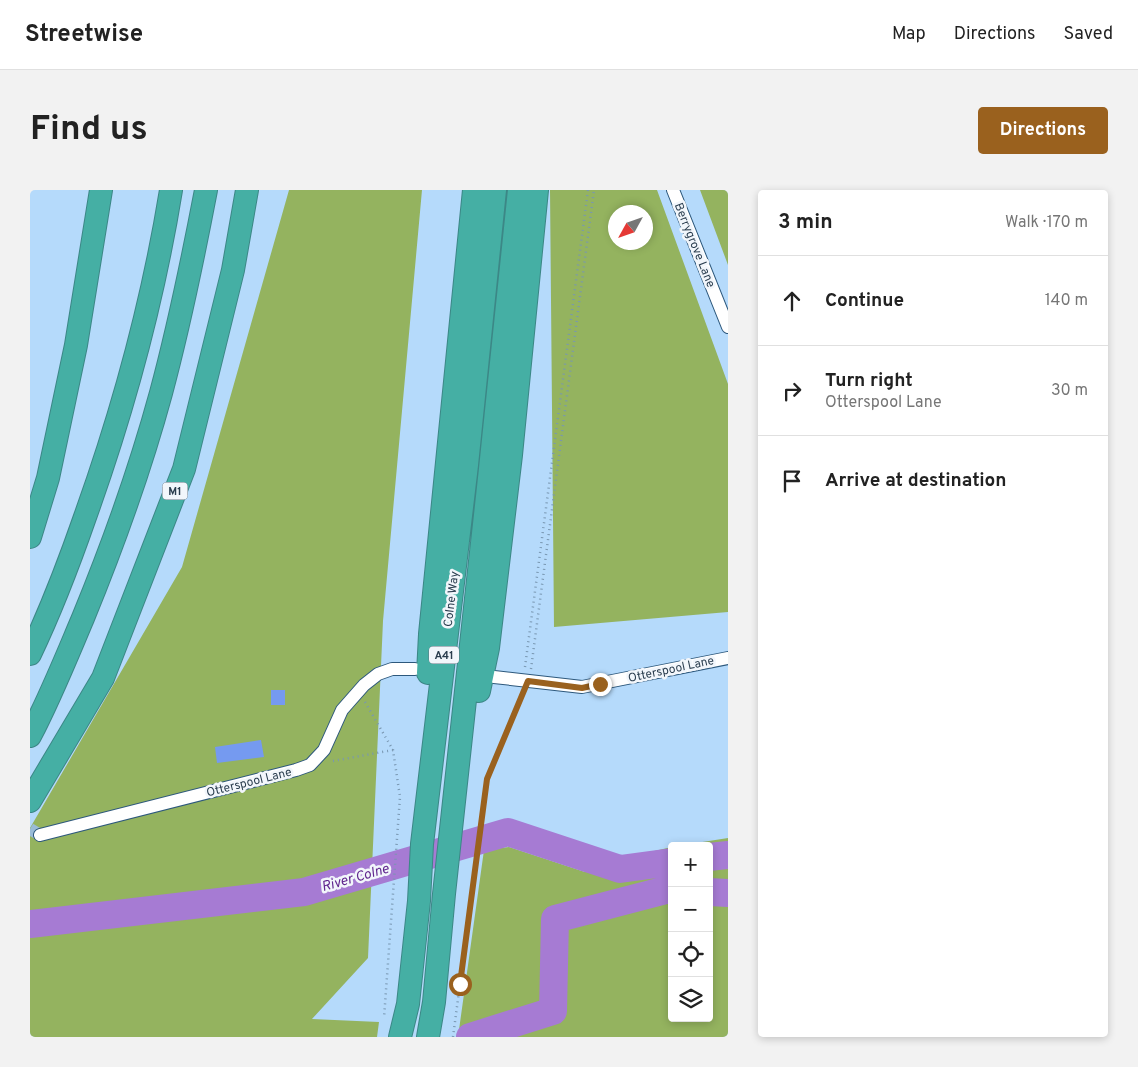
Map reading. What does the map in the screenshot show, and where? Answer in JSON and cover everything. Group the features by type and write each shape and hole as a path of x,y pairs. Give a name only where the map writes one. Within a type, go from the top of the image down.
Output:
{"highway":[{"path":"30,537 48,478 76,344 101,190"},
{"path":"30,654 72,554 99,479 122,405 145,317 166,223 171,190"},
{"path":"30,736 101,575 130,495 161,394 188,282 206,190"},
{"name":"M1","path":"30,801 103,678 184,469 233,270 246,190"},
{"path":"422,844 430,634 474,190"},
{"name":"Colne Way","path":"400,1037 408,1004 422,844 467,465 495,190"},
{"name":"Colne Way","path":"428,1037 434,1002 519,190"},
{"path":"452,817 488,648 511,455 537,190"}],"street":[{"name":"Berrygrove Lane","path":"673,190 728,327"},
{"name":"Otterspool Lane","path":"494,677 582,688 728,658"},
{"path":"310,765 324,750 342,710 364,685 378,674 392,669 415,669"},
{"name":"Otterspool Lane","path":"40,835 310,765"}],"path":[{"path":"526,681 588,190"},
{"path":"453,1037 487,779 530,675 594,190"},
{"path":"359,691 393,750 400,797 384,1018"},
{"path":"310,765 393,750"}],"green space":[{"path":"289,190 422,190 383,621 368,958 312,1019 379,1022 377,1037 30,1037 30,828 182,567"},
{"path":"550,190 657,190 728,384 728,612 554,627"},
{"path":"700,190 728,190 728,265"},
{"path":"728,838 728,1037 458,1037 484,850 509,847 585,872 597,864 668,848 668,1022 713,1022 713,842 702,842"}],"building":[{"path":"271,690 285,690 285,705 271,705"},
{"path":"261,740 264,757 217,763 215,747"}],"waterway":[{"name":"River Colne","path":"30,924 304,892 508,832 620,869 668,863"},
{"name":"River Colne","path":"713,857 728,855"},
{"path":"470,1037 553,1011 555,919 668,890"},
{"path":"713,892 728,893"}],"tunnel":[{"path":"30,829 40,835"}],"route":[{"path":"460,984 487,779 528,681 582,688 600,684"}]}
